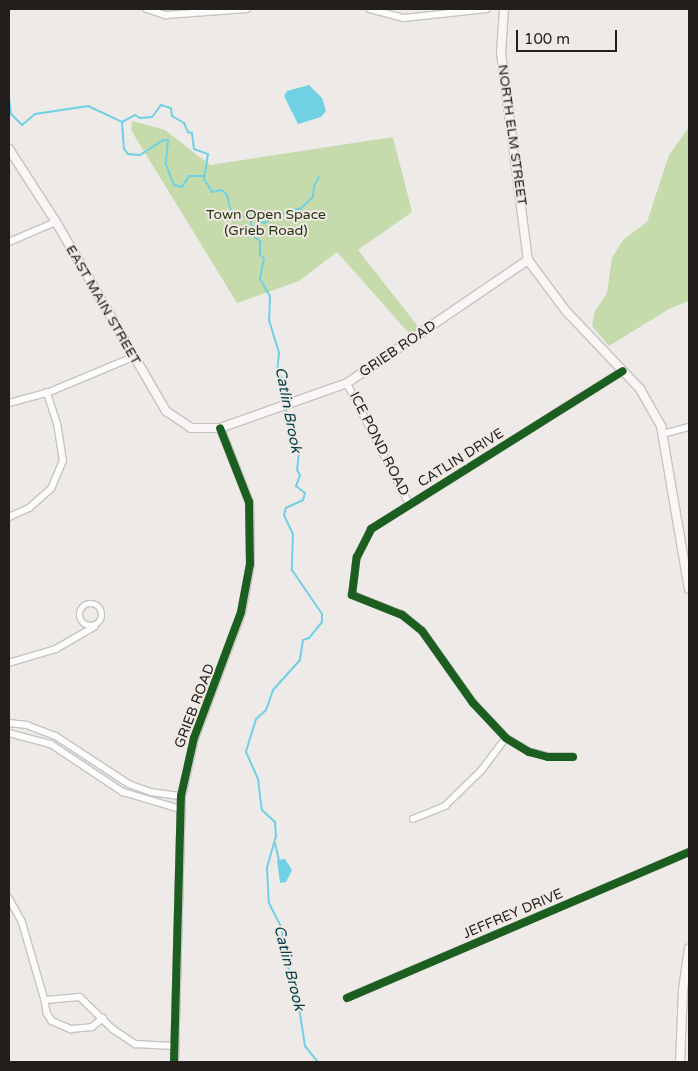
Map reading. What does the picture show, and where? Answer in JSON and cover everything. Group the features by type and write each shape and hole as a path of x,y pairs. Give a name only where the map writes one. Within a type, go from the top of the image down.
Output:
{"main road":[{"name":"NORTH ELM STREET","path":"504,9 501,53 528,260"},
{"name":"EAST MAIN STREET","path":"9,149 56,222 166,411 191,428 220,428"},
{"path":"528,260 566,312 640,389 663,434 689,589"},
{"name":"GRIEB ROAD","path":"220,428 347,383 528,260"},
{"path":"680,1062 689,948"}],"street":[{"path":"147,9 166,15 248,9"},
{"path":"370,9 404,18 487,9"},
{"path":"9,242 56,222"},
{"path":"9,403 47,393 133,357"},
{"name":"CATLIN DRIVE","path":"506,738 473,703 422,632 396,612 352,595 362,540 371,529 623,371"},
{"name":"ICE POND ROAD","path":"347,383 410,505"},
{"path":"9,517 29,508 51,489 63,461 57,424 47,393"},
{"path":"663,434 689,427"},
{"name":"GRIEB ROAD","path":"174,1062 181,796 194,738 241,612 250,564 249,502 220,428"},
{"path":"9,663 56,649 94,627 102,618 102,611 90,603 83,607 80,617 83,624 94,627"},
{"path":"9,723 27,725 56,736 129,784 151,792 181,796"},
{"path":"9,733 51,744 124,792 180,809"},
{"path":"413,819 445,806 481,771 506,738 529,752 548,757 573,757"},
{"name":"JEFFREY DRIVE","path":"347,998 689,852"},
{"path":"9,898 22,920 46,1000 47,1013 52,1021 71,1029 92,1027 103,1018"},
{"path":"46,1000 80,997 135,1044 174,1046"}],"green space":[{"name":"Town Open Space (Grieb Road)","path":"132,121 165,130 210,165 393,137 412,212 358,250 424,334 415,340 337,252 299,281 237,303 131,130"},
{"path":"689,127 689,301 669,309 609,346 592,326 595,311 607,293 612,258 623,240 647,222 669,155"}],"water":[{"path":"309,85 322,98 326,111 321,117 298,124 284,96 287,91"},
{"path":"285,859 292,870 286,882 280,883 277,860"}],"waterway":[{"name":"Catlin Brook","path":"9,98 11,114 22,125 35,114 88,106 122,122 135,115 140,118 152,117 161,105 171,108 172,116 184,123 188,132 192,133 194,149 208,154 204,179 212,192 222,190 227,195 231,213 236,217 250,216 253,236 260,241 260,255 264,258 260,279 270,296 269,320 279,353 277,373 283,379 286,402"},
{"name":"Catlin Brook","path":"122,122 124,149 128,154 140,155 163,140 168,140 166,165 174,185 182,187 189,176 204,176"},
{"path":"250,216 264,223 291,210 300,209 313,197 314,186 319,177"},
{"name":"Catlin Brook","path":"286,407 287,423 299,452 297,470 300,475 296,486 305,493 303,500 286,508 284,515 293,534 292,570 322,614 322,622 309,638 303,640 300,660 273,690 266,710 256,719 246,752 258,779 262,810 275,822 276,836 267,868 269,903 282,929 283,949 298,1001 305,1046 318,1062"},
{"path":"275,843 279,860"}],"cycle path":[{"path":"573,757 548,757 529,752 506,738 473,703 422,631 402,615 352,595 357,557 371,529 623,371"},
{"path":"174,1062 181,796 194,738 241,612 250,564 249,502 220,428"},
{"path":"347,998 689,852"}]}
